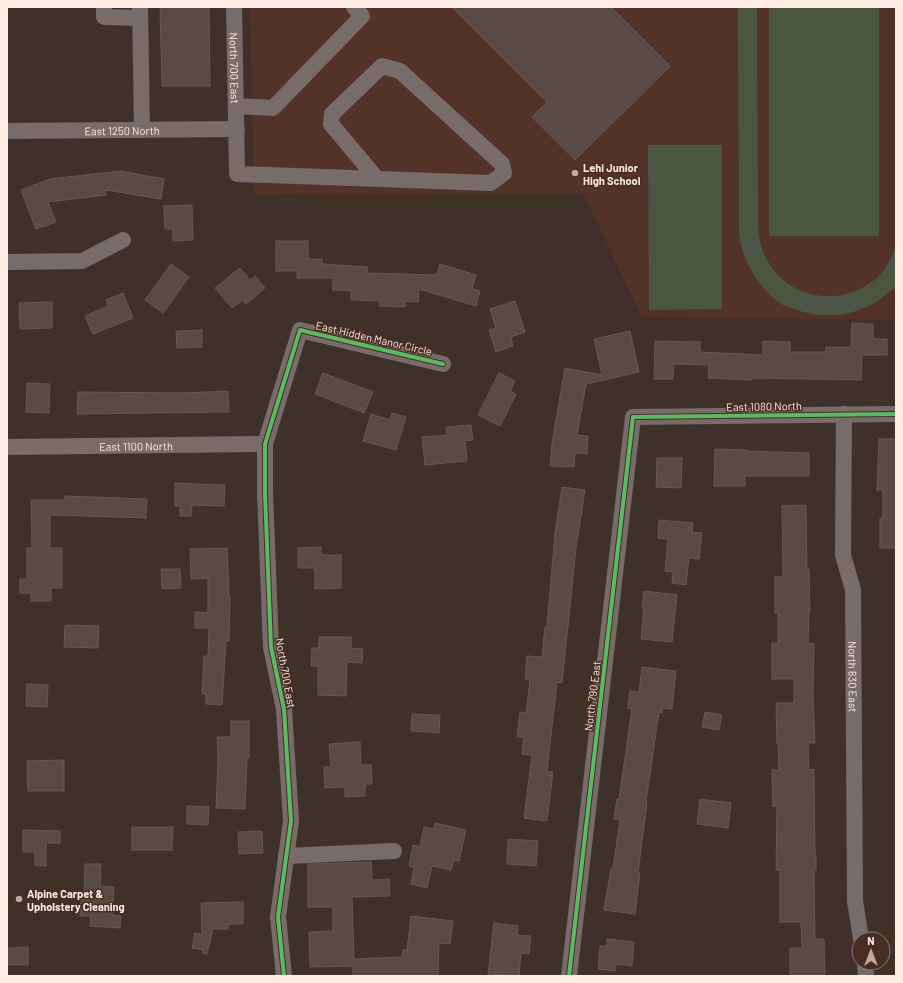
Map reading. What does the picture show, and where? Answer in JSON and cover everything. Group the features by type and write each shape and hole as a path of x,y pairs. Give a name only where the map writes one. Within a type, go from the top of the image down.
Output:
{"street":[{"path":"104,7 104,17 140,12 142,130"},
{"name":"North 700 East","path":"234,7 237,174 377,179"},
{"path":"236,106 273,108 362,16 354,7"},
{"path":"382,66 400,71 502,164 504,173 491,183 377,179 331,124 332,114 382,66"},
{"name":"East 1250 North","path":"7,131 237,129"},
{"path":"7,262 82,261 123,240"},
{"name":"North 700 East","path":"284,976 278,917 291,821 284,709 271,647 265,493 265,444 300,330"},
{"name":"East Hidden Manor Circle","path":"300,330 443,364"},
{"name":"North 830 East","path":"844,414 843,555 853,590 855,901 861,931"},
{"name":"East 1080 North","path":"633,417 896,414"},
{"name":"North 790 East","path":"569,976 633,417"},
{"name":"East 1100 North","path":"7,446 265,444"},
{"path":"286,856 394,851"}],"shaded area":[{"name":"Lehi Junior High School","path":"250,7 896,7 896,320 642,317 583,193 254,195"}],"green space":[{"path":"738,7 757,7 758,224 763,252 774,271 787,283 801,291 817,295 833,296 849,293 865,286 879,276 887,266 896,247 896,286 886,295 860,310 840,315 819,315 783,305 770,295 758,282 745,259 739,234"},
{"path":"769,7 879,7 879,236 769,236"},
{"path":"648,145 722,145 722,309 649,310"}],"building":[{"path":"160,7 209,7 210,86 162,86"},
{"path":"452,7 611,7 670,66 575,160 532,117 547,102"},
{"path":"121,171 164,179 161,199 106,190 106,195 48,202 56,222 36,229 21,190 50,179"},
{"path":"192,205 193,240 173,241 173,229 165,229 164,206"},
{"path":"276,241 308,241 308,259 322,259 322,264 368,267 367,273 437,275 440,264 476,275 472,289 480,291 476,306 419,289 418,302 405,301 405,307 380,306 380,301 351,300 351,291 333,290 333,278 297,278 297,271 276,271"},
{"path":"171,264 189,277 163,313 145,300"},
{"path":"240,268 250,280 255,276 265,288 246,304 242,300 232,308 215,288"},
{"path":"123,293 133,318 93,334 85,316 109,306 106,300"},
{"path":"515,301 525,332 511,337 513,346 496,352 489,330 496,328 490,309"},
{"path":"52,302 52,328 20,329 19,303"},
{"path":"852,323 873,324 873,339 887,339 887,355 862,355 861,380 752,378 752,380 708,378 709,365 674,364 673,379 654,379 655,341 700,342 700,352 763,355 763,341 790,342 790,352 826,352 826,347 851,347"},
{"path":"202,330 202,347 177,348 176,331"},
{"path":"630,331 639,372 586,384 577,435 588,436 587,454 575,453 574,467 550,466 552,443 565,368 602,375 594,339"},
{"path":"323,373 373,392 364,413 315,394"},
{"path":"499,373 515,381 510,391 516,394 500,426 478,415"},
{"path":"27,383 50,384 49,413 26,412"},
{"path":"228,391 229,412 77,414 78,392 183,393"},
{"path":"392,413 406,417 396,450 363,441 371,414 390,420"},
{"path":"471,425 473,440 465,441 467,461 425,465 422,437 447,435 446,427"},
{"path":"879,439 896,439 896,548 880,548 880,518 883,518 883,490 877,490"},
{"path":"715,449 809,453 809,476 745,476 745,486 714,486"},
{"path":"657,458 682,458 681,488 656,487"},
{"path":"175,483 225,485 224,506 192,505 191,516 180,516 180,506 175,506"},
{"path":"562,487 585,490 576,548 562,683 557,682 547,771 553,772 547,821 524,818 532,755 522,754 524,737 517,737 520,712 526,713 530,680 525,679 527,656 542,657 545,627 547,627 555,533"},
{"path":"65,496 147,499 146,518 50,515 50,548 62,548 62,588 51,588 51,601 31,601 31,593 20,593 20,579 27,579 27,548 32,548 31,500 65,500"},
{"path":"806,505 807,569 809,569 810,613 808,643 814,644 813,695 815,743 808,743 809,770 814,769 816,855 816,870 814,870 815,939 824,939 825,976 790,976 790,948 802,948 801,922 780,922 780,870 776,870 777,806 773,807 772,770 779,770 776,703 794,703 794,679 772,679 772,643 778,643 778,613 775,613 775,577 783,577 782,506"},
{"path":"659,520 693,523 692,532 702,533 699,559 689,558 686,585 672,583 673,572 665,571 668,539 658,538"},
{"path":"321,547 321,555 341,555 341,588 315,589 315,568 298,568 298,548"},
{"path":"227,548 230,596 229,641 226,641 222,705 206,704 206,694 202,694 204,656 208,656 209,628 195,628 195,612 208,613 208,578 191,579 190,549"},
{"path":"161,569 180,569 181,588 162,589"},
{"path":"644,591 677,595 672,642 641,639"},
{"path":"65,625 99,626 98,648 64,647"},
{"path":"319,637 351,637 351,648 363,649 362,663 347,662 346,696 318,695 318,666 311,666 312,648 319,648"},
{"path":"642,667 676,671 672,709 663,708 662,713 659,712 646,802 635,914 604,910 611,869 613,869 620,820 614,819 617,799 619,799 632,709 628,708 630,691 639,692"},
{"path":"27,684 48,685 47,707 26,706"},
{"path":"705,712 722,715 719,730 702,727"},
{"path":"412,714 440,715 439,733 411,731"},
{"path":"231,721 249,721 249,758 247,758 245,809 216,808 218,758 217,737 231,737"},
{"path":"360,742 361,765 371,765 372,784 365,784 365,796 345,797 345,787 325,788 324,767 331,767 329,744"},
{"path":"64,760 64,791 28,791 27,761"},
{"path":"700,799 731,803 728,828 697,824"},
{"path":"187,806 209,807 208,825 187,824"},
{"path":"435,823 466,830 459,861 454,860 451,870 432,866 427,888 411,884 414,867 409,866 413,845 420,847 424,827 434,829"},
{"path":"132,827 173,827 172,850 132,850"},
{"path":"23,830 60,831 60,843 46,843 46,866 35,865 35,852 23,852"},
{"path":"262,831 263,853 239,854 238,832"},
{"path":"508,839 538,841 536,866 507,864"},
{"path":"371,862 372,880 389,879 390,896 352,897 354,959 402,957 403,950 407,950 411,916 453,921 450,944 439,943 438,976 353,976 353,966 310,967 309,932 333,931 333,907 308,907 308,864"},
{"path":"85,864 101,864 100,886 114,887 112,915 121,916 120,928 90,926 91,916 80,916 81,898 84,898"},
{"path":"243,902 243,924 228,924 228,929 213,929 207,954 203,953 203,950 192,948 195,933 202,935 201,903"},
{"path":"494,923 518,926 517,935 531,936 529,954 521,953 519,976 488,974"},
{"path":"607,939 634,942 632,966 616,964 615,971 598,969 600,946 607,946"},
{"path":"28,947 28,965 7,965 7,948"}],"cycle path":[{"path":"284,976 278,917 291,821 284,709 271,647 265,493 265,444 300,330 443,364"},
{"path":"569,976 633,417 896,414"}],"place":[{"name":"Lehi Junior High School","path":"575,173"},
{"name":"Alpine Carpet & Upholstery Cleaning","path":"19,899"}]}
